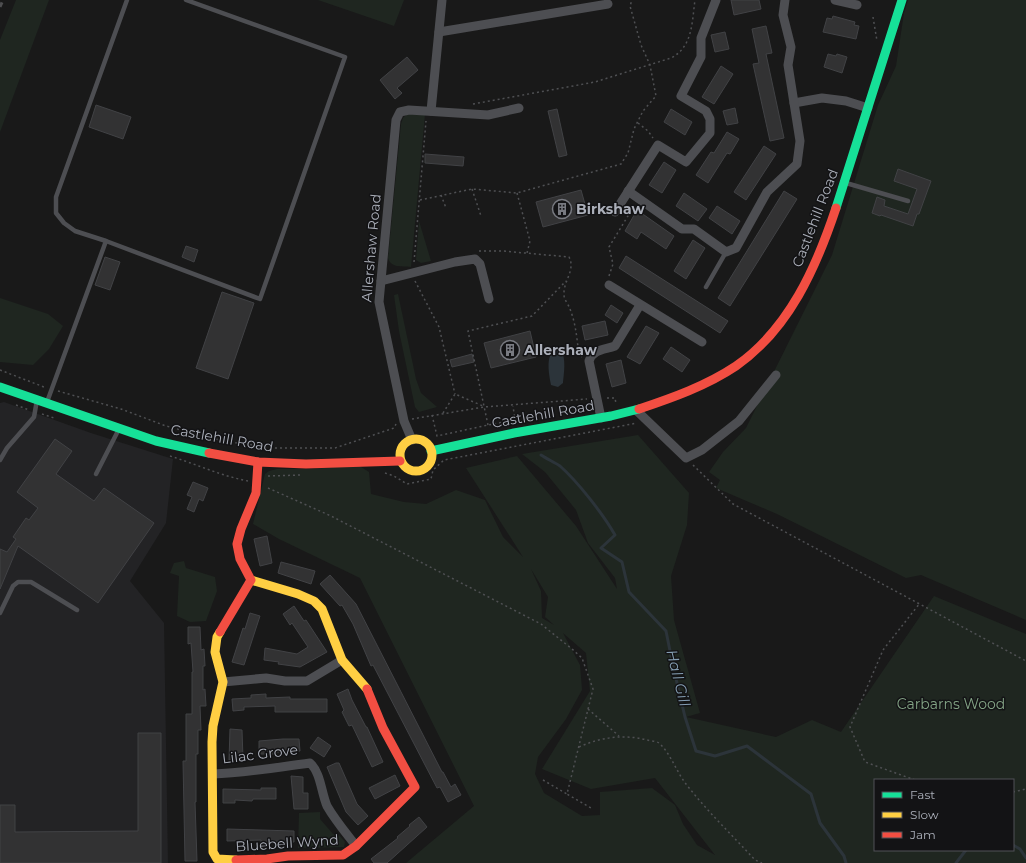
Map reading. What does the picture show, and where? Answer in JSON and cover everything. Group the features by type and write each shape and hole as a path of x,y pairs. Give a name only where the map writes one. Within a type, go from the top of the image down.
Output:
{"main road":[{"name":"Castlehill Road","path":"431,451 462,443 601,418 636,410 678,396 714,380 747,358 768,338 784,319 802,290 821,251 845,183 902,0"},
{"name":"Castlehill Road","path":"0,387 120,427 156,441 258,462 306,464 400,461"},
{"path":"402,447 399,453 400,461 408,470 414,472 422,470 429,464 432,456 431,451 426,443 417,439 412,440"},
{"name":"Castlehill Road","path":"376,461 412,440"},
{"path":"251,580 241,563 237,542 240,530 256,492 258,462"},
{"name":"Bluebell Wynd","path":"251,580 298,594 314,601 325,614 342,660 368,690 383,728 415,787 356,846 343,855 288,856 267,859 217,859 213,852 212,742 223,682 215,652 217,637 251,580"}],"street":[{"path":"442,0 429,111 488,115 519,108"},
{"path":"614,212 658,145 686,162 710,133 710,119 706,111 681,96 701,57 701,38 716,0"},
{"path":"628,192 682,229 694,229 726,252 736,248 767,192 797,164 800,141 788,65 791,48 783,15 785,0"},
{"path":"835,0 857,5"},
{"path":"439,32 608,4"},
{"path":"794,103 822,98 846,101 868,108"},
{"name":"Allershaw Road","path":"412,440 404,421 379,302 396,120 400,112 409,110 429,111"},
{"path":"381,281 455,262 475,259 480,264 489,299"},
{"path":"609,285 702,342"},
{"path":"601,418 589,361 594,353 617,344 640,305"},
{"path":"636,410 686,458 702,450 739,421 776,375"},
{"path":"223,682 266,678 285,681 307,681 342,660"},
{"name":"Lilac Grove","path":"213,774 239,773 310,763 315,768 327,806 356,846"}],"lane":[{"path":"127,0 56,197 56,213 64,223 75,231 106,241 260,299 345,57 186,0"},
{"path":"845,183 908,202"},
{"path":"46,403 106,241"},
{"path":"706,287 726,252"},
{"path":"0,460 7,448 34,417 37,400"},
{"path":"96,474 120,427"},
{"path":"0,613 13,586 18,582 31,582 77,610"}],"path":[{"path":"420,200 472,189 517,193 621,164 628,153 637,122 643,111 656,96 650,65 639,39 630,6 632,0"},
{"path":"470,104 595,82 671,58 679,54 688,39 692,25 695,0"},
{"path":"429,111 412,274 439,327 455,394 443,414"},
{"path":"637,122 648,131 658,145"},
{"path":"472,189 481,216"},
{"path":"517,193 530,241 527,253"},
{"path":"441,195 446,208"},
{"path":"609,285 609,275 613,264 609,247 638,199"},
{"path":"474,252 482,250 569,257 572,262 571,270 567,280 564,296 570,309 579,355 589,361"},
{"path":"488,425 468,331 532,316 567,280"},
{"path":"0,370 51,389 121,409 166,426 223,441 275,448 335,448 394,428 397,420 404,421 484,407 615,398 618,414"},
{"path":"455,394 484,407"},
{"path":"432,416 437,436 515,420 512,405"},
{"path":"686,458 733,504 1026,661"},
{"path":"200,465 232,478 257,483 331,516 541,624 572,649 582,658 593,689 568,794"},
{"path":"912,779 865,762 850,727 883,650 920,603"},
{"path":"588,709 619,736"},
{"path":"579,747 592,741 619,736 658,742 701,804 755,860 762,863"},
{"path":"543,780 591,808"},
{"path":"1014,792 1026,789"}],"shaded area":[{"path":"559,348 563,355 564,369 563,383 558,387 551,385 549,375 549,358 554,350"},
{"path":"4,402 91,433 173,459 166,523 130,581 164,623 168,863 0,863 0,403"}],"green space":[{"path":"16,0 49,0 0,132 0,40"},
{"path":"318,0 404,0 394,26"},
{"path":"908,0 1026,0 1026,620 921,575 906,578 777,514 716,488 720,480 709,472 723,452 746,428 832,255 878,105 896,66 904,13"},
{"path":"407,114 425,114 411,267 394,265 388,258 401,124 403,118"},
{"path":"419,221 431,261 421,263 416,260"},
{"path":"398,294 416,379 421,393 437,407 419,412 415,407 399,331 394,295"},
{"path":"0,298 48,314 63,326 49,349 33,365 0,362"},
{"name":"Carbarns Wood","path":"638,435 689,493 687,525 671,576 674,620 700,713 686,717 776,737 812,720 841,732 934,596 1026,634 1026,863 406,863 474,806 360,578 279,539 253,524 265,474 269,471 277,469 312,469 358,465 369,472 371,494 404,502 426,504 456,490 485,500 503,537 523,557 466,468 517,456 576,526 617,589 615,578 588,543 576,510 545,472 522,454","holes":["531,569 548,597 545,617 554,625 542,618 541,591","563,633 586,653 590,691 542,769 591,789 655,778 715,855 697,845 683,824 675,805 652,788 600,792 600,815 582,816 544,793 535,774 538,757 566,719 582,690 580,665"]},
{"path":"184,561 186,568 215,577 217,591 206,621 190,622 177,616 179,576 170,573 174,563"},
{"path":"320,812 320,819 333,834 339,835 345,842 344,847 298,848 299,813"}],"building":[{"path":"731,0 759,0 761,9 734,15"},
{"path":"833,16 855,22 854,25 859,26 856,39 823,32 827,18 832,19"},
{"path":"766,26 772,53 766,54 784,138 770,141 753,64 759,63 752,29"},
{"path":"725,32 729,49 715,52 711,35"},
{"path":"828,54 836,56 837,54 847,57 842,73 824,67"},
{"path":"407,57 418,70 397,88 402,93 395,99 380,80"},
{"path":"721,66 733,74 714,104 702,97"},
{"path":"96,105 131,117 123,139 89,127"},
{"path":"735,108 738,123 727,125 723,111"},
{"path":"557,109 567,155 559,157 548,111"},
{"path":"671,109 692,122 685,135 664,122"},
{"path":"727,132 739,139 730,154 727,153 708,183 696,175 711,152 714,153"},
{"path":"764,146 776,154 746,200 734,192"},
{"path":"425,154 464,157 463,166 425,163"},
{"path":"664,162 676,170 662,193 649,185"},
{"path":"898,169 931,181 913,226 872,213 877,197 885,200 884,206 908,214 917,189 894,181"},
{"name":"Birkshaw","path":"581,190 588,215 543,227 536,202"},
{"path":"784,191 797,199 730,306 718,298"},
{"path":"684,193 707,209 698,221 676,206"},
{"path":"717,206 740,221 732,234 709,218"},
{"path":"637,210 674,236 666,249 641,232 637,239 625,231"},
{"path":"693,240 705,248 686,279 674,271"},
{"path":"186,246 198,250 194,262 182,257"},
{"path":"626,256 728,321 720,333 619,268"},
{"path":"105,257 120,262 110,290 95,285"},
{"path":"222,292 254,303 228,379 196,368"},
{"path":"611,305 623,313 617,323 605,315"},
{"path":"605,321 608,335 585,340 582,326"},
{"path":"646,326 659,333 640,364 627,357"},
{"name":"Allershaw","path":"530,331 536,357 491,368 484,343"},
{"path":"671,347 690,360 682,372 663,359"},
{"path":"472,354 474,362 452,367 450,360"},
{"path":"621,360 626,383 612,387 606,364"},
{"path":"55,439 72,451 56,474 94,501 104,488 154,523 98,603 18,546 0,589 0,549 7,552 16,539 13,537 26,518 29,520 38,508 17,492"},
{"path":"193,482 208,488 203,501 199,499 194,512 187,509 192,497 187,495"},
{"path":"267,536 272,563 260,566 254,539"},
{"path":"281,562 315,571 311,584 278,573"},
{"path":"330,575 356,604 442,772 451,787 455,784 461,795 448,802 440,787 437,788 373,665 371,666 353,624 342,605 340,606 320,584"},
{"path":"294,606 304,621 306,620 327,652 300,667 278,664 279,662 264,660 265,648 297,654 308,647 292,623 290,625 283,614"},
{"path":"250,613 260,616 244,665 232,662 243,628 245,629"},
{"path":"188,627 200,627 201,650 204,649 205,666 203,666 203,690 205,689 206,706 200,706 201,730 198,730 198,754 196,754 195,802 197,861 185,861 183,761 186,761 186,714 192,714 193,672 191,643 188,644"},
{"path":"348,689 383,762 372,767 352,725 349,726 342,712 344,710 337,694"},
{"path":"266,694 266,698 290,697 290,699 327,699 327,712 275,712 275,706 244,707 244,710 233,711 232,699 251,698 251,695"},
{"path":"230,729 242,730 243,759 229,760"},
{"path":"138,733 161,733 161,863 0,863 0,805 15,805 15,832 138,831"},
{"path":"318,737 331,746 324,757 310,748"},
{"path":"299,739 300,751 276,752 276,754 259,754 259,741"},
{"path":"339,763 357,804 368,816 358,825 346,812 327,767"},
{"path":"395,775 400,786 375,799 369,788"},
{"path":"291,776 303,777 303,793 308,793 308,809 294,809"},
{"path":"261,788 276,788 276,799 253,799 252,801 235,800 235,803 223,803 223,789 261,790"},
{"path":"419,817 427,827 387,863 374,863 371,859 398,838 397,837"},
{"path":"227,829 294,831 294,842 261,842 261,840 227,841"}],"waterway":[{"name":"Hall Gill","path":"541,455 560,466 582,489 604,518 615,535 601,548 622,562 629,592 666,631 685,717 696,751 715,756 747,746 811,794 820,823 844,856 846,863"},
{"name":"Hall Gill","path":"1014,846 1020,849 1026,858"},
{"name":"Hall Gill","path":"956,863 965,851"}],"railway":[{"path":"0,7 3,0"}],"traffic: fast":[{"path":"836,208 902,0"},
{"path":"0,387 156,441 209,453"},
{"path":"431,451 514,433 611,416 639,409"}],"traffic: slow":[{"path":"413,439 419,439 429,446 432,455 431,461 425,468 419,471 413,471 403,464 400,458 400,452 407,442 413,439"},
{"path":"251,580 298,594 314,601 322,609 342,660 367,689"},
{"path":"220,632 217,637 215,652 223,682 213,726 212,742 213,852 217,859 236,860"}],"traffic: jam":[{"path":"639,409 676,396 713,380 736,366 755,351 786,316 810,275 836,208"},
{"path":"209,453 258,462 306,464 400,461"},
{"path":"220,632 251,580 240,559 237,544 241,529 256,493 258,462"},
{"path":"236,860 267,859 288,856 343,855 356,846 415,787 383,728 367,689"}],"place":[{"name":"Birkshaw","path":"562,209"},
{"name":"Allershaw","path":"510,350"}]}
